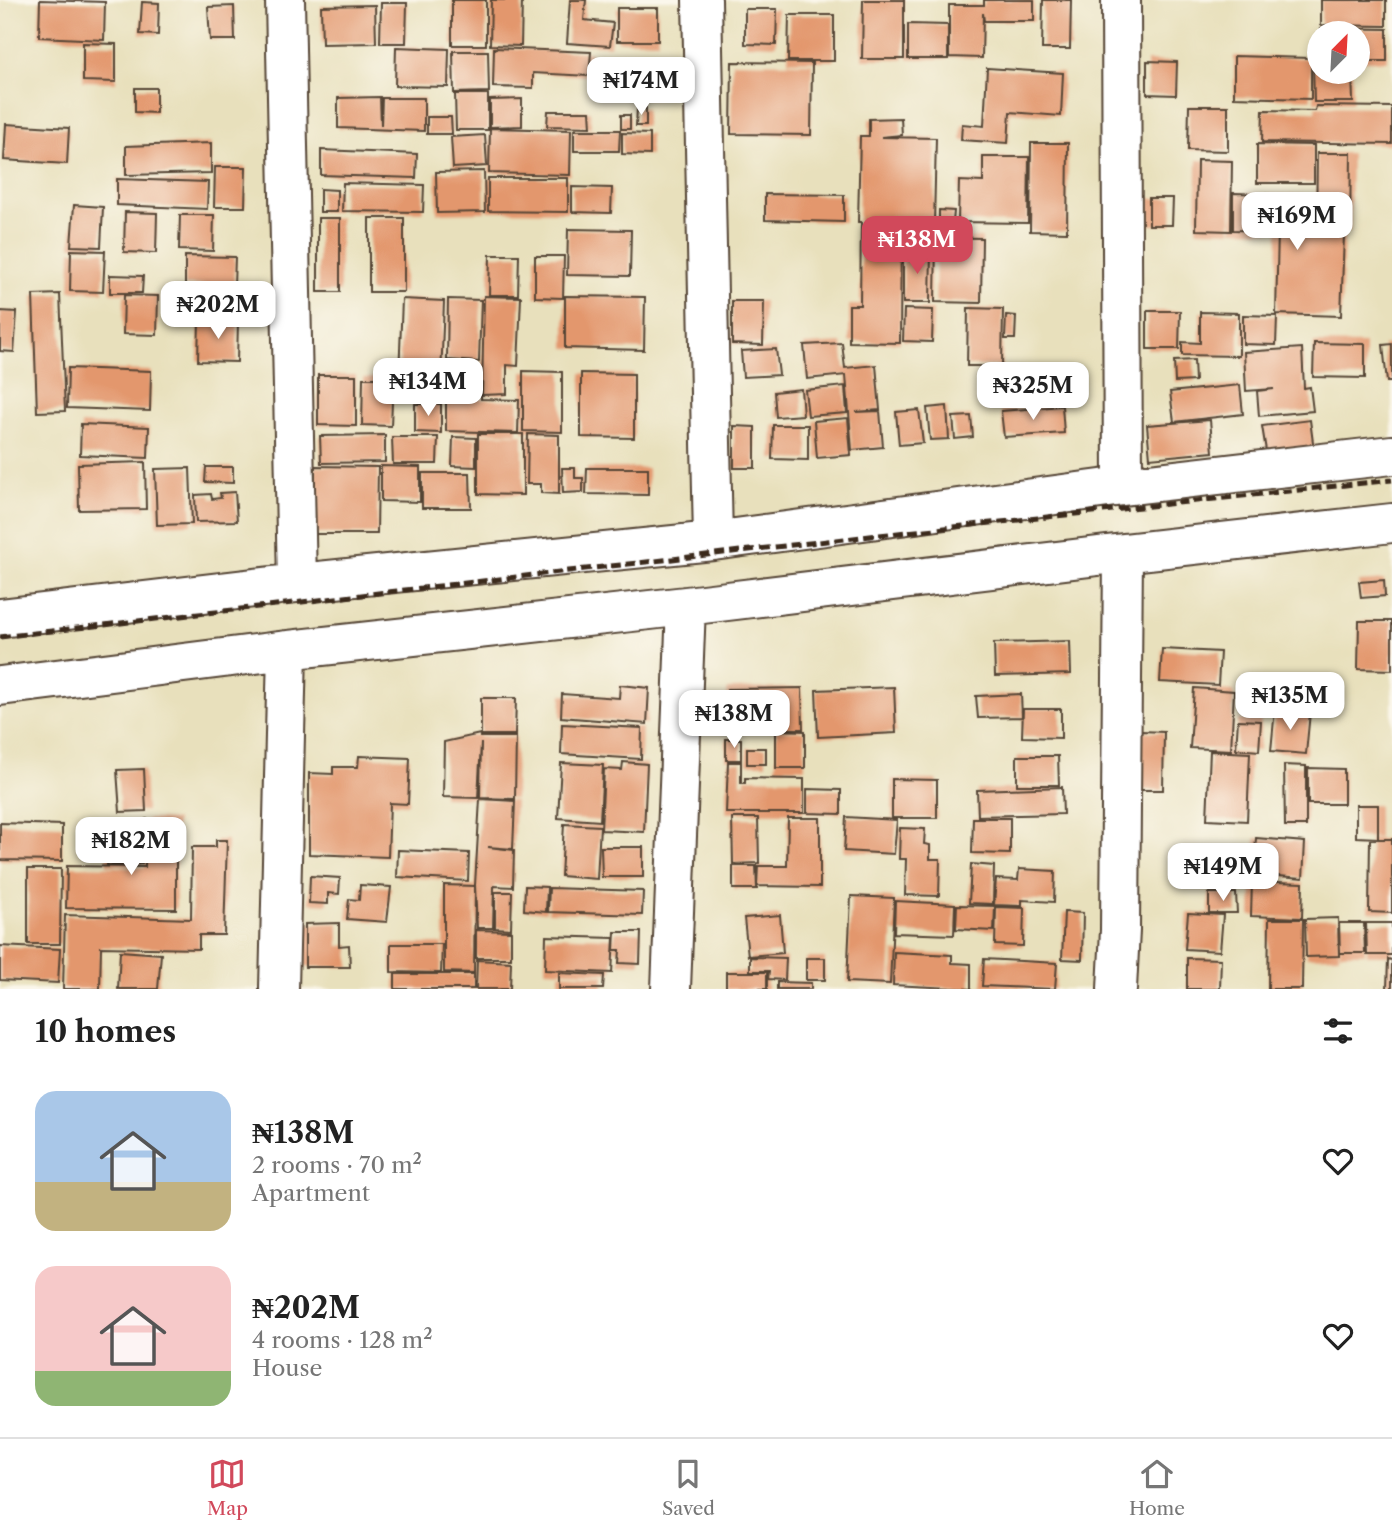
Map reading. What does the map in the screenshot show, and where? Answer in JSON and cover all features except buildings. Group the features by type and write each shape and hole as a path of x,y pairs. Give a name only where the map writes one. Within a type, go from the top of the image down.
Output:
{"street":[{"path":"285,0 297,583"},
{"path":"702,0 713,541"},
{"path":"1121,0 1123,486"},
{"path":"0,618 297,583 713,541 1123,486 1392,456"},
{"path":"0,686 287,650 1392,523"},
{"path":"1117,989 1120,930 1123,553"},
{"path":"671,989 686,606"},
{"path":"279,989 287,650"}],"railway":[{"path":"0,637 870,536 1392,480"}]}
